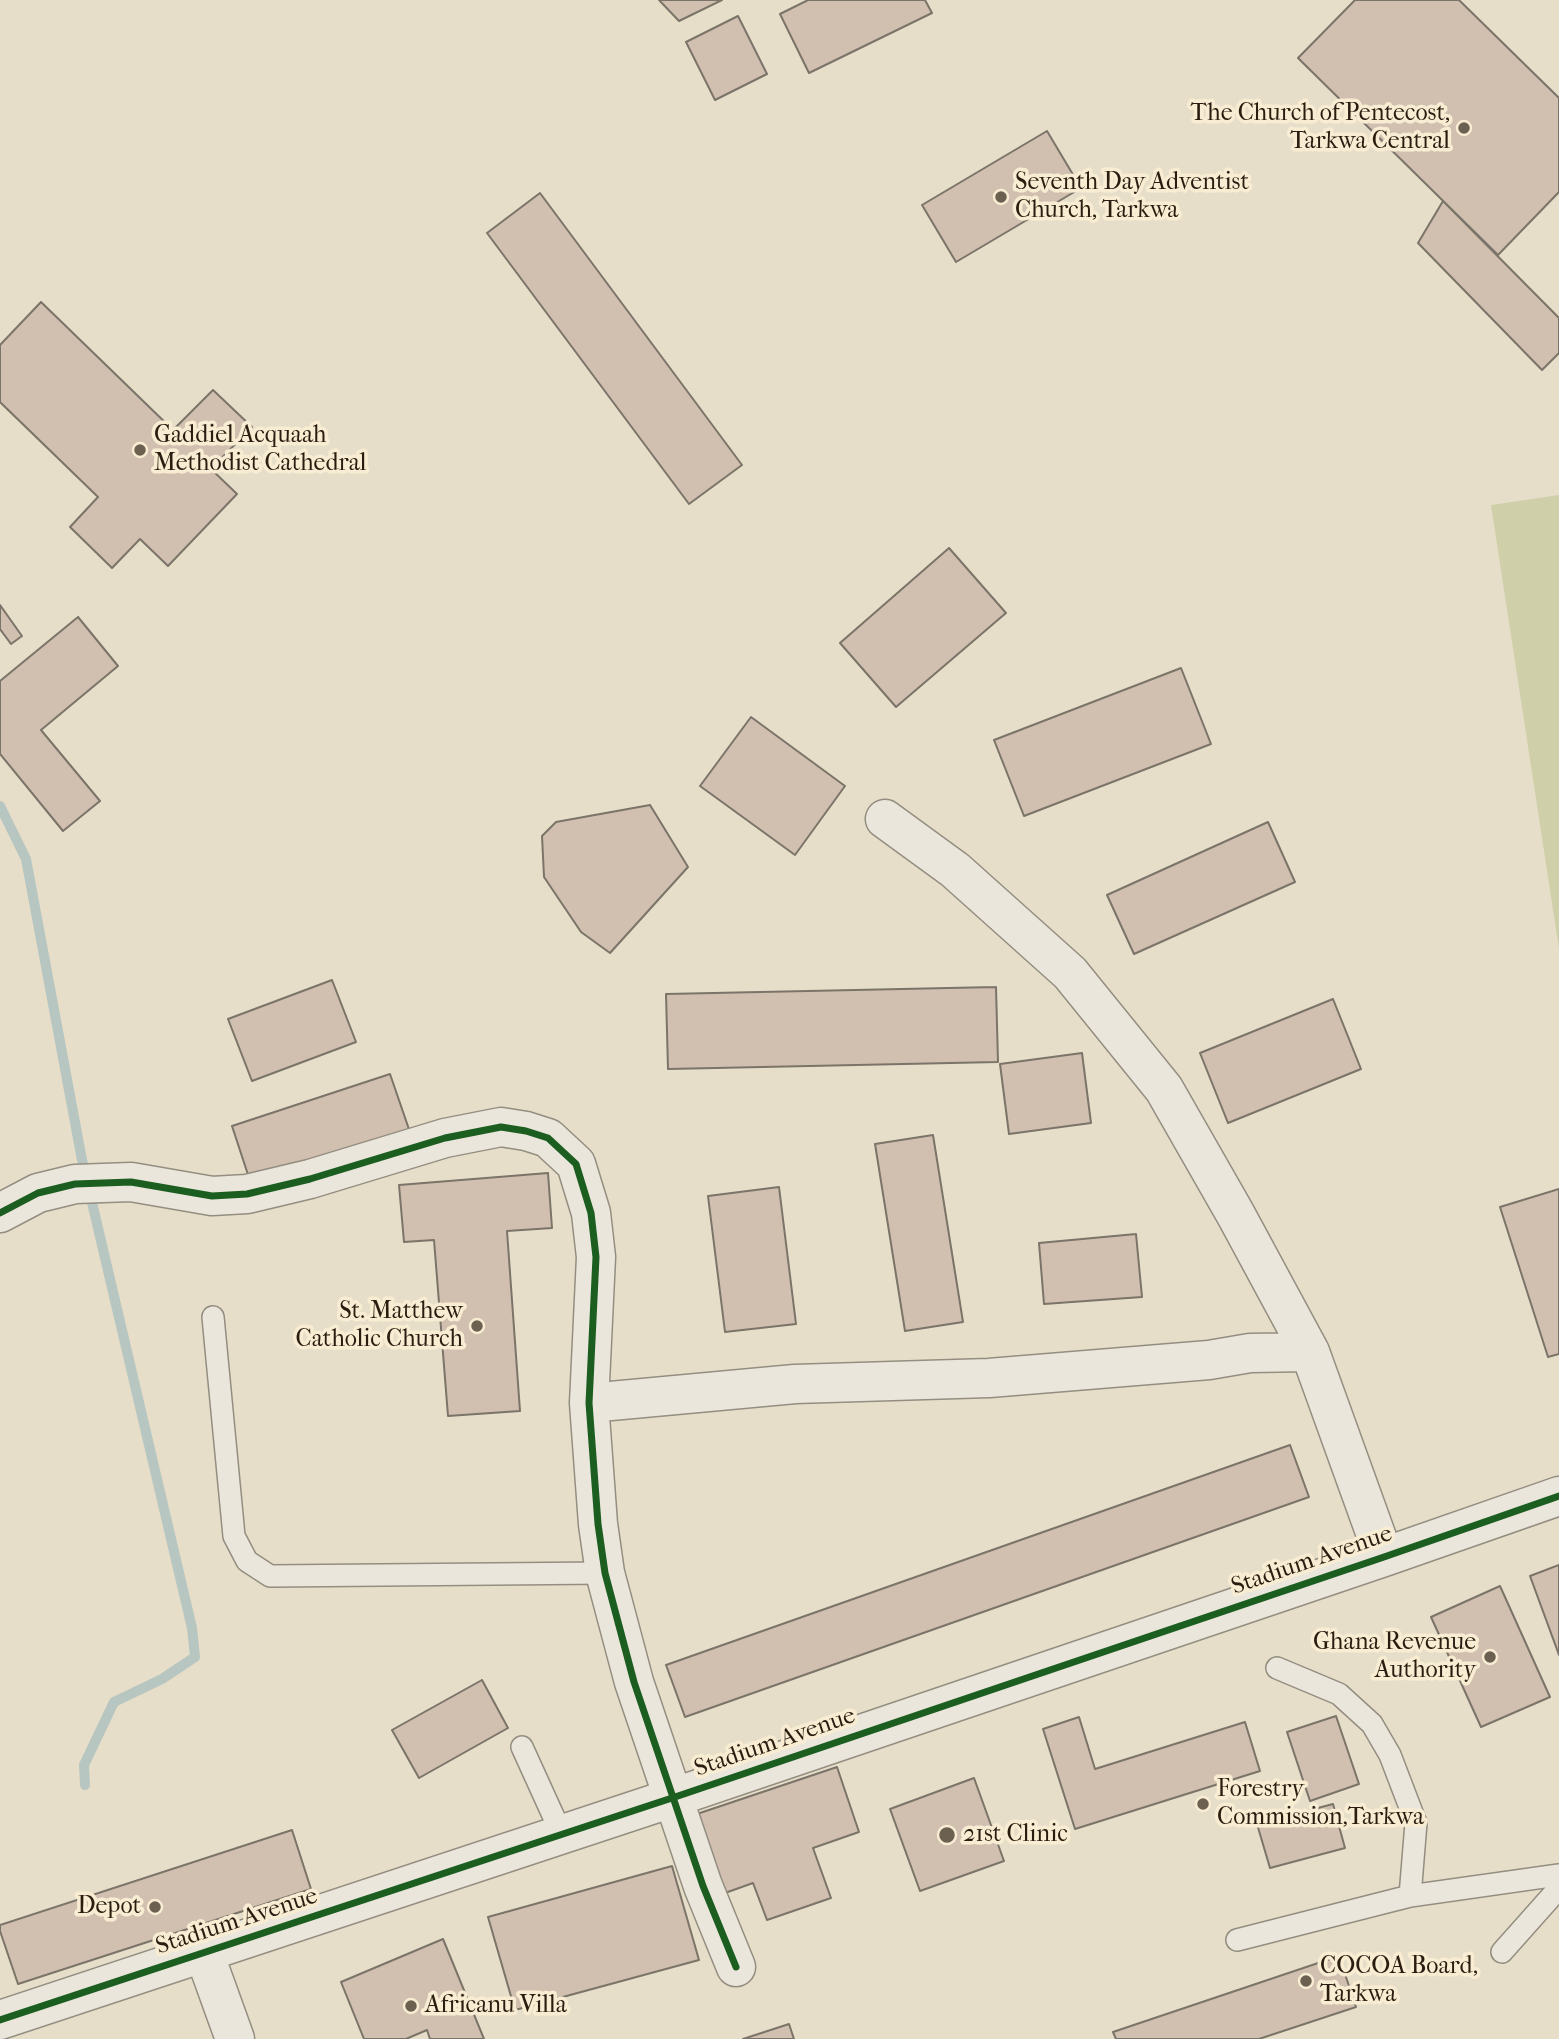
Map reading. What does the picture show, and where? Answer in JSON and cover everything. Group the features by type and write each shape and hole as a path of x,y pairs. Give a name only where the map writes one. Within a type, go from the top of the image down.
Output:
{"street":[{"path":"885,819 955,870 1070,974 1164,1089 1236,1214 1310,1352 1384,1557"},
{"path":"0,1213 38,1194 75,1184 131,1182 212,1196 247,1194 310,1179 445,1138 501,1128 526,1130 548,1138 576,1164 591,1213 596,1257 589,1403 598,1524 605,1573 634,1682 703,1886 736,1967"},
{"path":"589,1403 795,1384 989,1378 1209,1360 1250,1353 1310,1352"},
{"name":"Stadium Avenue","path":"0,2020 562,1835 1559,1496"},
{"path":"204,1953 235,2039"}],"lane":[{"path":"213,1317 234,1536 247,1561 258,1569 270,1576 605,1573"},
{"path":"1277,1668 1339,1694 1373,1724 1390,1755 1416,1823 1410,1896"},
{"path":"522,1747 562,1835"},
{"path":"1237,1940 1410,1896 1559,1875"},
{"path":"1502,1952 1559,1888"}],"green space":[{"path":"1559,495 1559,949 1491,505"}],"building":[{"path":"659,0 722,0 679,21"},
{"path":"808,0 925,0 932,13 809,73 780,14"},
{"path":"1355,0 1459,0 1559,98 1559,192 1498,255 1298,58"},
{"path":"738,16 767,74 715,100 686,42"},
{"name":"Seventh Day Adventist Church, Tarkwa","path":"1047,131 1081,188 956,262 922,205"},
{"path":"540,193 742,465 689,504 487,233"},
{"path":"1443,201 1559,318 1559,353 1542,370 1418,243"},
{"name":"Gaddiel Acquaah Methodist Cathedral","path":"41,302 173,430 213,390 252,427 211,469 237,494 168,566 140,539 112,568 70,527 98,497 0,402 0,345"},
{"path":"949,548 1006,613 896,707 840,643"},
{"path":"0,605 22,636 11,644 0,629"},
{"path":"78,617 118,666 41,730 100,801 63,831 0,754 0,681"},
{"path":"1181,668 1211,744 1024,816 994,740"},
{"path":"751,717 845,786 795,855 700,786"},
{"path":"650,805 688,867 610,953 581,932 544,877 542,836 556,822"},
{"path":"1268,822 1295,882 1134,954 1107,895"},
{"path":"332,980 356,1042 252,1081 228,1019"},
{"path":"996,987 998,1062 668,1069 666,994"},
{"path":"1333,999 1361,1069 1228,1123 1200,1053"},
{"path":"1082,1053 1091,1123 1009,1134 1000,1064"},
{"path":"390,1074 412,1138 253,1190 232,1126"},
{"path":"933,1135 963,1322 905,1331 875,1144"},
{"name":"St. Matthew Catholic Church","path":"548,1173 552,1228 507,1231 520,1411 448,1416 434,1240 404,1242 399,1185"},
{"path":"779,1187 796,1324 725,1332 708,1196"},
{"path":"1559,1189 1559,1354 1548,1357 1500,1207"},
{"path":"1136,1234 1142,1297 1044,1304 1039,1243"},
{"path":"1290,1445 1309,1497 685,1717 666,1665"},
{"path":"1559,1565 1559,1655 1530,1576"},
{"name":"Ghana Revenue Authority","path":"1500,1586 1550,1697 1481,1727 1431,1617"},
{"path":"482,1680 508,1728 419,1778 392,1730"},
{"path":"1336,1716 1359,1784 1310,1801 1287,1732"},
{"path":"1079,1717 1095,1769 1245,1722 1260,1771 1075,1829 1043,1729"},
{"path":"837,1767 859,1832 813,1848 831,1898 767,1920 753,1883 725,1893 697,1814"},
{"name":"21st Clinic","path":"974,1778 1004,1861 920,1891 890,1809"},
{"path":"1333,1804 1345,1848 1270,1868 1257,1824"},
{"name":"Depot","path":"292,1830 311,1889 18,1984 0,1925"},
{"path":"672,1866 699,1960 515,2010 488,1917"},
{"name":"Africanu Villa","path":"443,1939 484,2039 430,2039 427,2030 406,2039 364,2039 341,1982"},
{"name":"COCOA Board, Tarkwa","path":"1339,1956 1356,2007 1259,2039 1116,2039 1113,2032"},
{"path":"789,2024 794,2039 743,2039"}],"waterway":[{"path":"0,806 26,859 82,1160 192,1628 195,1657 162,1679 114,1702 84,1765 85,1785"}],"cycle path":[{"path":"0,1213 38,1193 75,1184 131,1182 212,1196 247,1194 310,1179 445,1138 501,1127 548,1138 576,1164 591,1213 596,1257 589,1403 598,1524 605,1573 634,1682 703,1886 736,1967"},
{"path":"0,2020 675,1797 1559,1496"}],"place":[{"name":"The Church of Pentecost, Tarkwa Central","path":"1464,128"},
{"name":"Seventh Day Adventist Church, Tarkwa","path":"1001,197"},
{"name":"Gaddiel Acquaah Methodist Cathedral","path":"140,450"},
{"name":"St. Matthew Catholic Church","path":"477,1326"},
{"name":"Ghana Revenue Authority","path":"1490,1657"},
{"name":"Forestry Commission,Tarkwa","path":"1203,1804"},
{"name":"21st Clinic","path":"947,1835"},
{"name":"Depot","path":"155,1907"},
{"name":"COCOA Board, Tarkwa","path":"1306,1981"},
{"name":"Africanu Villa","path":"411,2006"}]}
